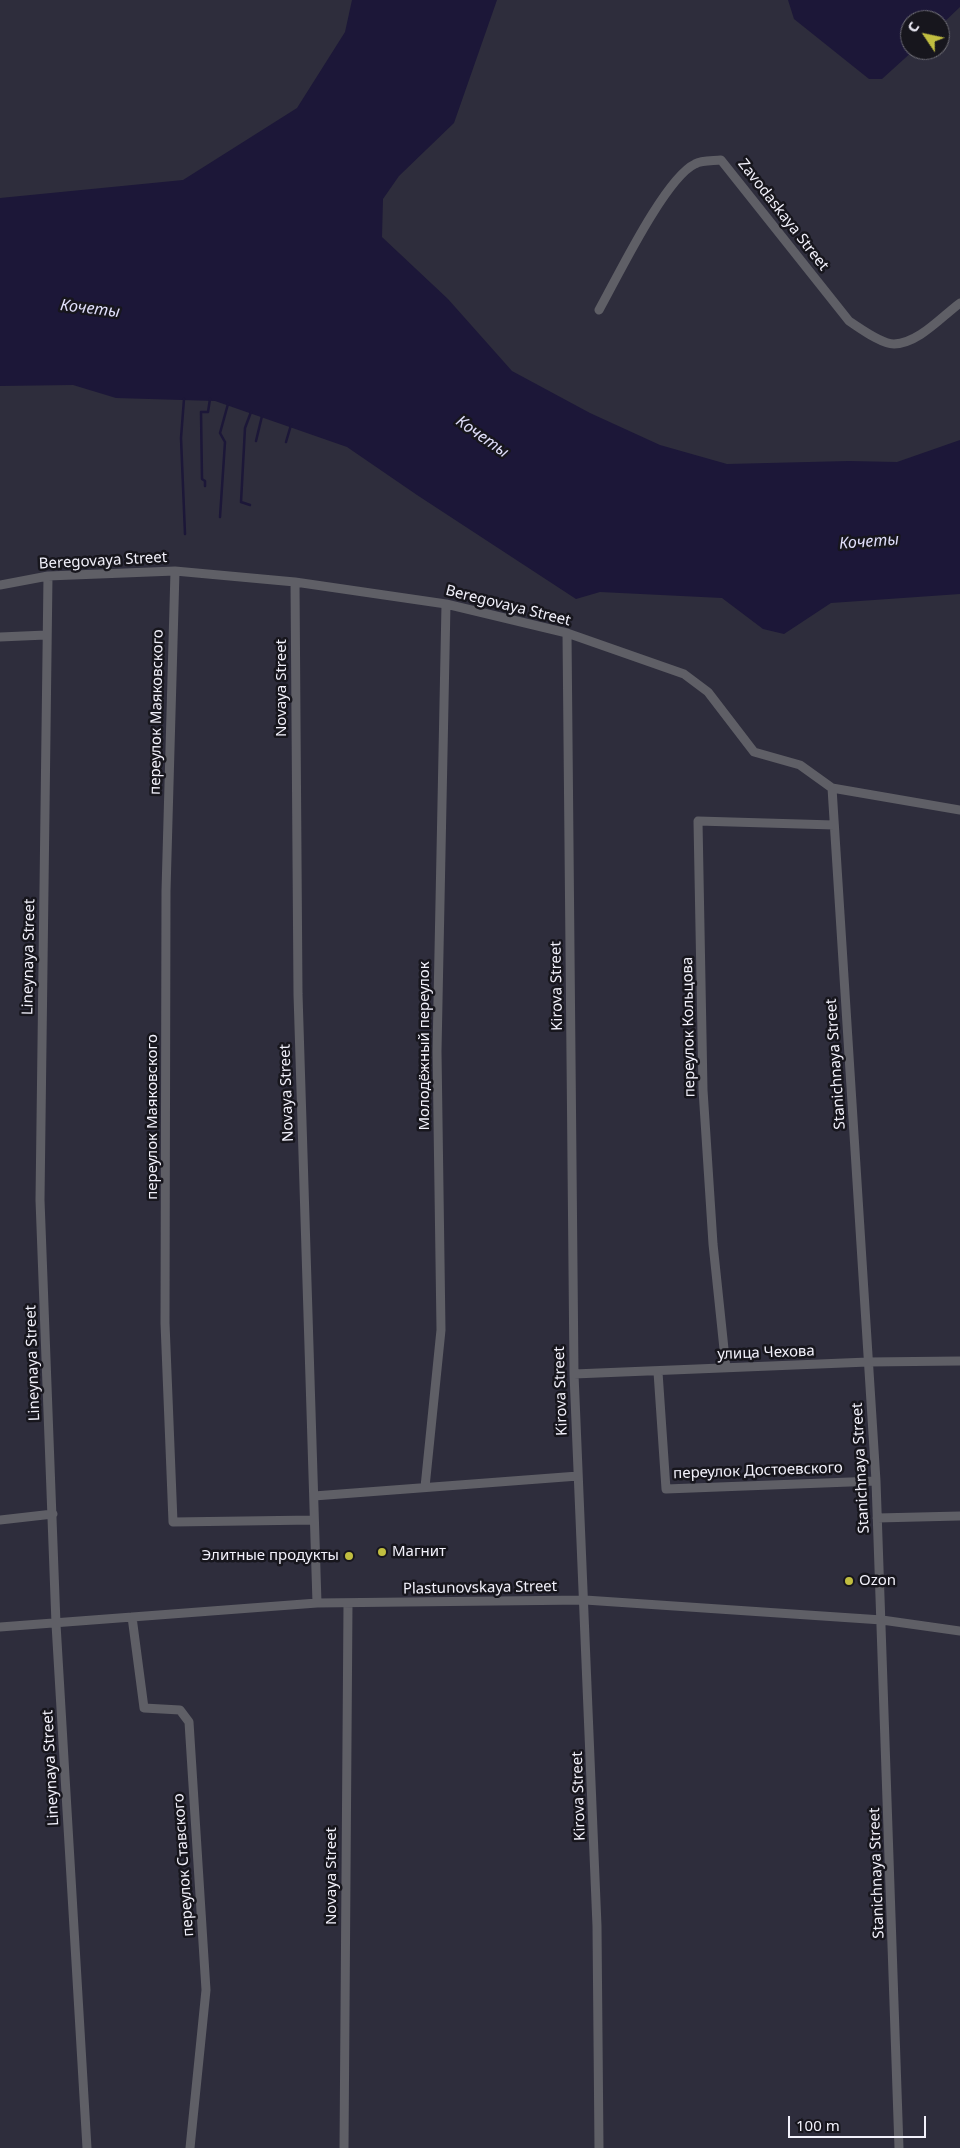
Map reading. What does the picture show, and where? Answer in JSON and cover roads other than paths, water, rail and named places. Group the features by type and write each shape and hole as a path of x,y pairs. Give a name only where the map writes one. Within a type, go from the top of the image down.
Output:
{"street":[{"name":"Zavodaskaya Street","path":"599,310 652,215 680,174 696,163 721,160 849,321 874,337 893,344 913,340 960,303"},
{"name":"Beregovaya Street","path":"0,585 48,576 175,571 295,582 446,604 567,633 684,674 708,692 754,752 800,765 832,788 960,810"},
{"name":"переулок Маяковского","path":"175,571 166,891 165,1323 173,1522 314,1520"},
{"name":"Lineynaya Street","path":"48,576 40,1200 56,1624 88,2148"},
{"name":"Novaya Street","path":"295,582 298,994 317,1604"},
{"name":"Молодёжный переулок","path":"424,1487 441,1330 437,1051 446,604"},
{"name":"Kirova Street","path":"567,633 574,1374 585,1600 597,1926 599,2148"},
{"path":"0,637 46,635"},
{"name":"Stanichnaya Street","path":"832,788 876,1480 900,2148"},
{"name":"переулок Кольцова","path":"726,1368 713,1244 703,1090 698,821 834,825"},
{"name":"улица Чехова","path":"574,1374 868,1362 960,1361"},
{"name":"переулок Достоевского","path":"658,1372 666,1489 876,1480"},
{"path":"314,1496 578,1476"},
{"path":"0,1520 53,1514"},
{"path":"877,1518 960,1516"},
{"name":"Plastunovskaya Street","path":"0,1628 317,1604 585,1600 882,1620 960,1631"},
{"name":"Novaya Street","path":"344,2148 348,1604"},
{"name":"переулок Ставского","path":"132,1617 144,1708 180,1710 189,1722 206,1990 190,2148"}],"water":[{"name":"Кочеты","path":"352,0 497,0 454,123 399,176 383,199 382,237 448,299 512,371 590,413 660,445 727,464 849,461 897,462 960,440 960,594 831,603 784,634 763,629 722,598 600,592 576,599 347,447 215,401 116,398 73,385 0,386 0,198 183,180 297,108 345,32"},
{"path":"788,0 960,0 960,7 950,16 950,10 900,10 900,60 903,60 882,79 869,79 794,19"}],"waterway":[{"path":"184,399 181,438 185,534"},
{"path":"205,486 205,481 202,479 201,412 208,412 210,399"},
{"path":"220,517 225,442 220,433 228,404"},
{"path":"250,505 241,502 245,428 251,412"},
{"path":"256,441 262,416"},
{"path":"286,442 291,425"}],"place":[{"name":"Магнит","path":"382,1552"},
{"name":"Элитные продукты","path":"349,1556"},
{"name":"Ozon","path":"849,1581"}]}
